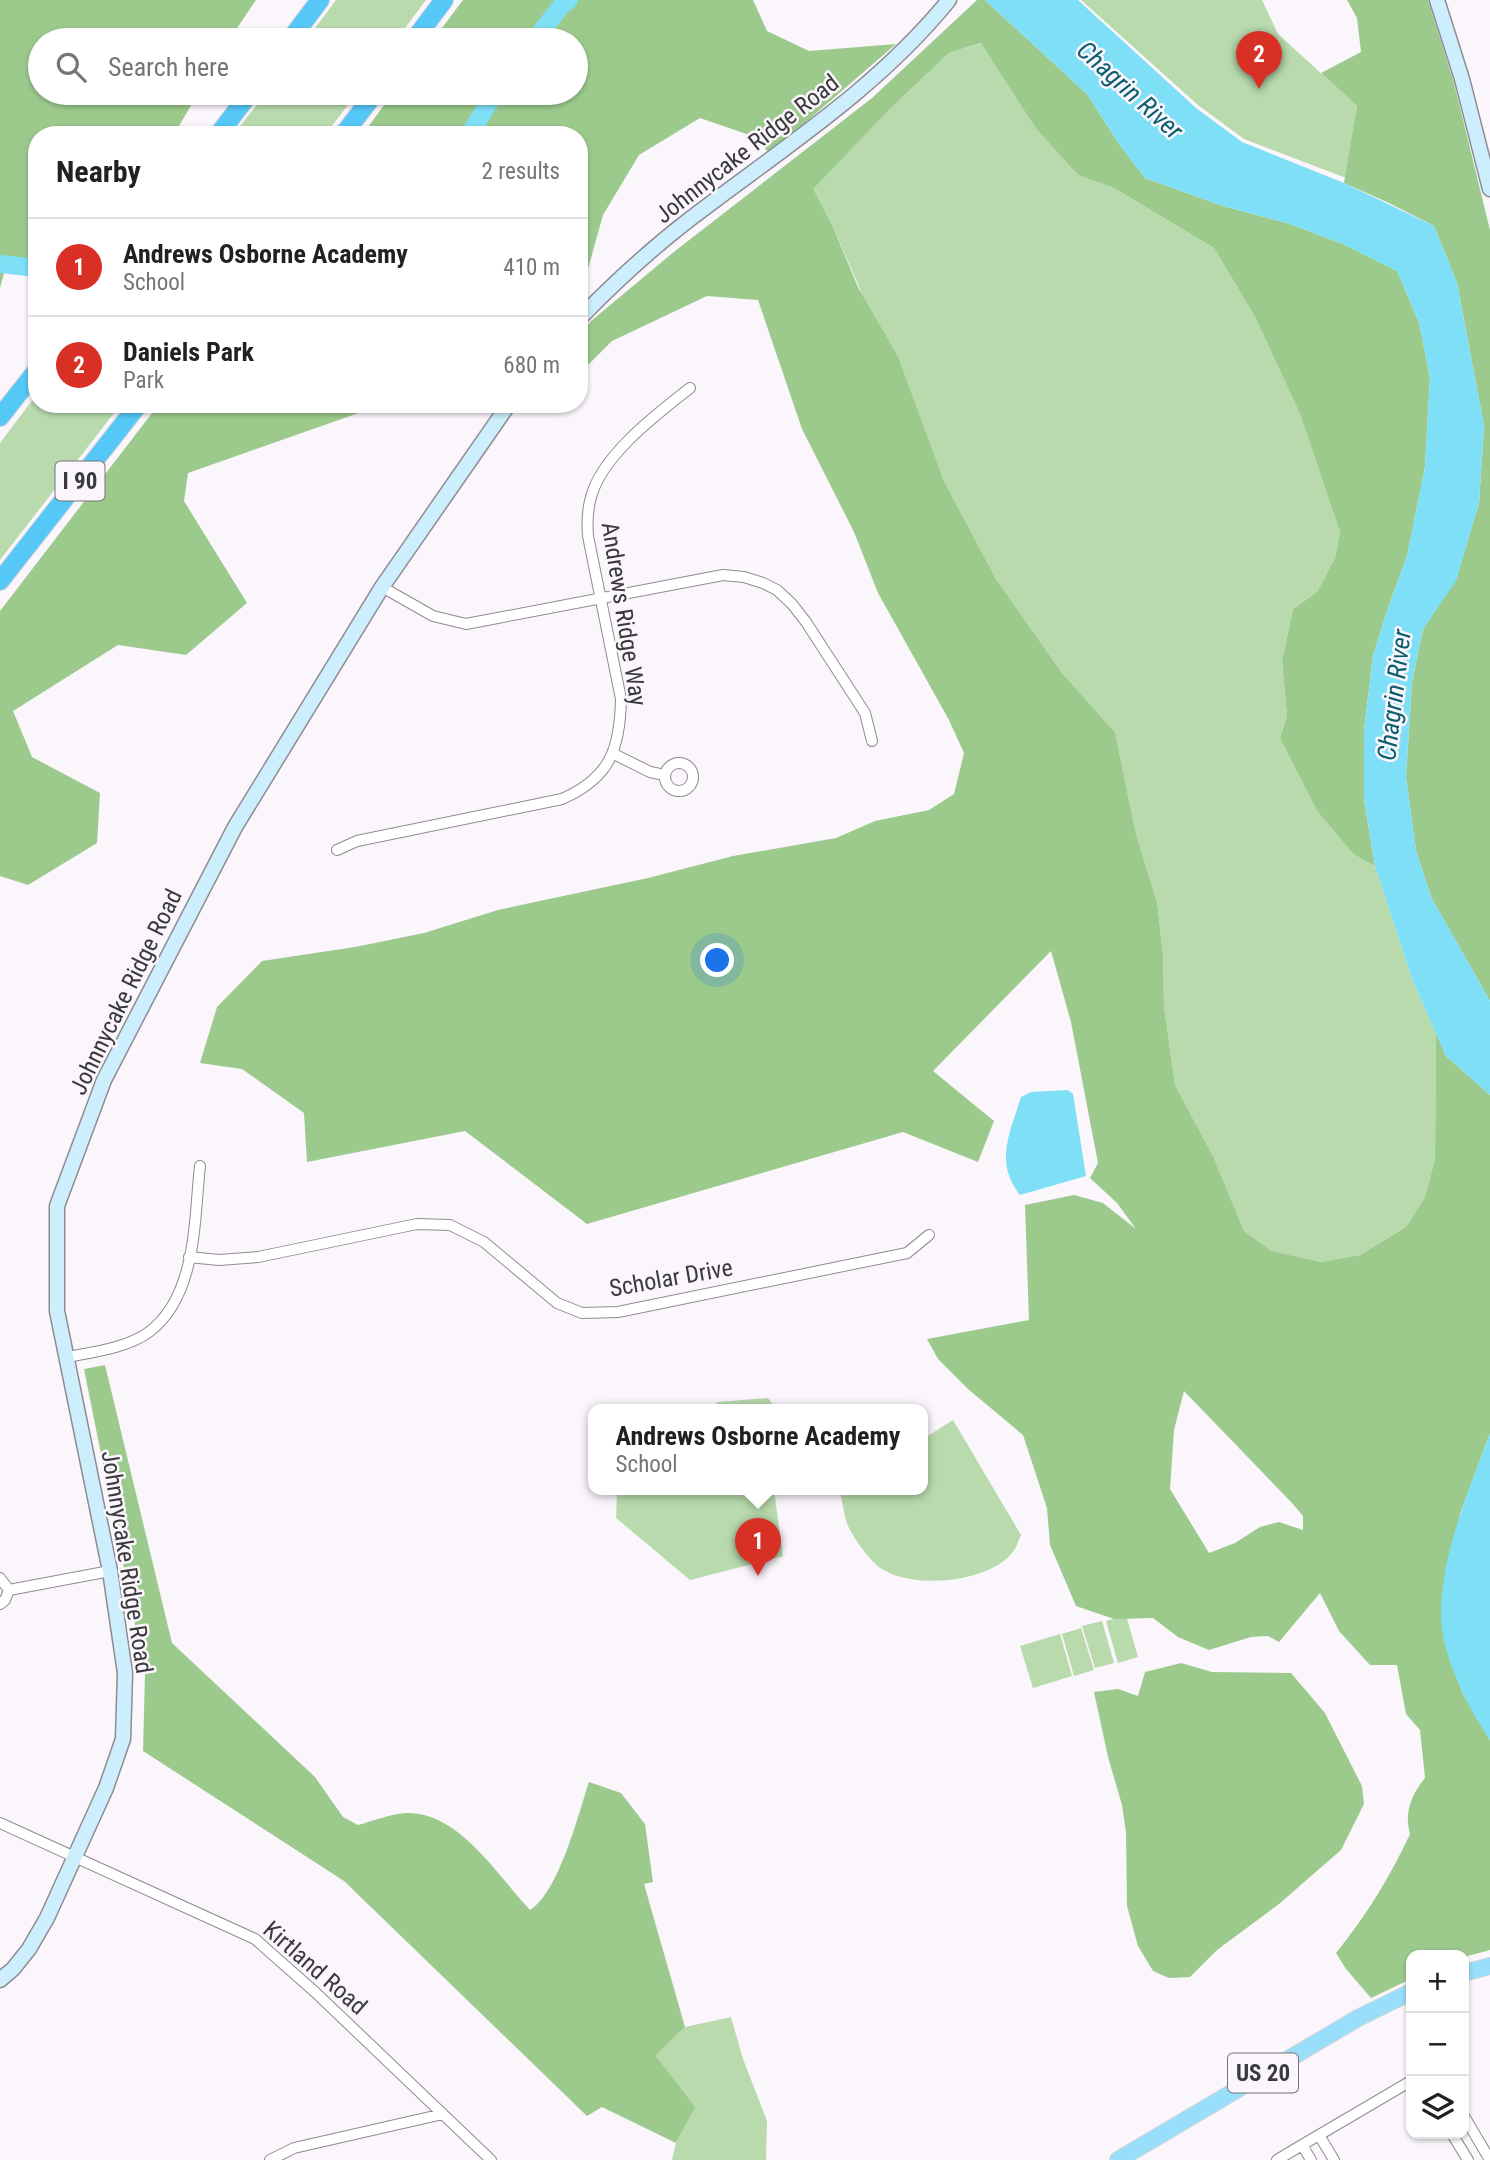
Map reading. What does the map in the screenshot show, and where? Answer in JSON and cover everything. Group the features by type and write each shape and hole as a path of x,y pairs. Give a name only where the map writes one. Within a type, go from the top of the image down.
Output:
{"highway":[{"path":"299,28 320,0"},
{"path":"423,28 444,0"},
{"path":"225,126 241,105"},
{"path":"350,126 366,105"},
{"path":"0,417 28,381"},
{"name":"I 90","path":"0,581 132,413"}],"main road":[{"name":"Johnnycake Ridge Road","path":"588,310 688,220 864,88 905,50 949,0"},
{"path":"1437,0 1462,79 1490,189"},
{"name":"Johnnycake Ridge Road","path":"0,1980 29,1949 47,1918 106,1788 122,1739 125,1673 110,1571 57,1311 57,1206 104,1080 235,827 382,587 503,413"},
{"path":"1469,1972 1490,1966"},
{"name":"US 20","path":"1118,2160 1358,2018 1406,1994"}],"street":[{"name":"Andrews Ridge Way","path":"614,754 620,727 621,699 588,536 587,516 591,494 602,473 630,440 690,388"},
{"path":"382,587 433,616 466,624 723,575 744,577 777,590 806,622 864,713 872,741"},
{"path":"337,850 357,841 562,799 584,787 614,754 650,772 665,775"},
{"path":"66,1357 120,1345 148,1333 169,1313 180,1288 189,1256 200,1167"},
{"name":"Scholar Drive","path":"189,1256 219,1260 258,1257 417,1224 450,1225 484,1242 557,1303 582,1313 618,1312 906,1253 929,1234"},
{"path":"9,1590 110,1571"},
{"path":"0,1578 9,1590"},
{"path":"0,1604 9,1590"},
{"name":"Kirtland Road","path":"0,1823 255,1939 315,1992 491,2160"},
{"path":"1277,2160 1406,2084"},
{"path":"270,2160 294,2148 443,2114"},
{"path":"1469,2124 1490,2160"},
{"path":"1319,2135 1334,2160"},
{"path":"1455,2139 1468,2160"},
{"path":"1302,2146 1311,2160"}],"green space":[{"path":"0,0 256,0 237,28 28,28 28,105 191,105 179,126 28,126 28,267 6,266 0,288"},
{"path":"336,0 426,0 405,28 315,28"},
{"path":"463,0 753,0 767,31 809,51 896,44 769,154 758,138 700,118 639,155 603,215 588,269 588,126 369,126 384,105 588,105 588,28 442,28"},
{"path":"977,0 985,0 1087,94 1145,178 1223,206 1287,223 1343,244 1397,271 1419,322 1430,378 1425,467 1407,556 1373,656 1364,730 1364,799 1375,866 1353,854 1317,811 1280,738 1287,716 1282,661 1293,609 1317,592 1335,558 1340,532 1300,414 1255,317 1214,248 1114,188 1078,175 1037,130 981,43 949,53 890,109 813,189 833,227 858,287 898,357 943,479 996,579 1062,673 1115,732 1136,834 1157,902 1163,954 1164,1006 1175,1085 1213,1156 1244,1231 1272,1251 1321,1262 1360,1255 1406,1227 1425,1197 1435,1159 1436,1033 1446,1056 1490,1095 1490,1433 1460,1514 1447,1650 1463,1694 1490,1740 1490,1950 1469,1956 1469,1950 1406,1950 1406,1981 1371,1998 1336,1953 1386,1881 1402,1850 1410,1834 1410,1804 1425,1778 1420,1730 1406,1714 1397,1665 1370,1665 1339,1631 1320,1593 1279,1642 1268,1636 1251,1637 1209,1650 1178,1637 1153,1618 1114,1619 1076,1606 1050,1545 1047,1508 1023,1435 968,1389 938,1359 927,1339 1029,1320 1025,1205 1074,1195 1103,1203 1136,1229 1117,1203 1090,1178 1098,1163 1071,1022 1051,951 933,1071 994,1121 978,1162 903,1132 587,1224 465,1131 307,1162 304,1113 242,1069 200,1063 217,1007 262,961 424,933 498,910 648,878 733,856 836,838 875,821 929,810 954,794 964,753 949,720 878,593 854,532 802,429 758,300 707,296 612,341 588,365 588,324 675,251 872,98","holes":["1184,1391 1292,1503 1303,1516 1303,1530 1279,1522 1260,1527 1235,1543 1209,1553 1170,1489 1174,1430"]},
{"path":"1081,0 1262,0 1278,34 1357,106 1346,178 1244,139 1198,105"},
{"path":"1347,0 1428,0 1454,83 1490,230 1490,1001 1431,897 1416,851 1406,777 1412,682 1423,629 1456,580 1479,503 1484,426 1457,283 1434,226 1344,183 1357,106 1321,73 1361,52 1357,18"},
{"path":"982,43 1037,130 1078,175 1114,188 1214,248 1255,317 1300,414 1340,532 1335,558 1317,592 1293,609 1282,661 1287,716 1280,738 1317,811 1353,854 1375,866 1412,979 1436,1033 1435,1159 1425,1197 1406,1227 1360,1255 1321,1262 1272,1251 1244,1231 1213,1156 1175,1085 1164,1006 1163,954 1157,902 1136,834 1115,732 1062,673 996,579 943,479 833,227 812,189 949,53"},
{"path":"257,105 348,105 332,126 240,126"},
{"path":"28,406 28,413 114,413 0,560 0,443"},
{"path":"152,413 359,413 188,473 184,501 247,603 186,655 118,645 13,711 32,757 100,793 97,843 28,885 0,876 0,611"},
{"path":"105,1365 172,1643 315,1777 343,1817 358,1825 405,1813 424,1815 442,1822 475,1848 530,1910 540,1901 559,1870 589,1782 621,1793 645,1824 653,1882 644,1884 685,2027 656,2056 695,2107 676,2143 602,2107 587,2116 344,1881 143,1751 145,1674 84,1369"},
{"path":"768,1398 772,1404 716,1404"},
{"path":"953,1420 1021,1535 1011,1554 1000,1564 984,1572 967,1577 928,1581 892,1574 875,1564 849,1528 841,1495 928,1495 928,1436"},
{"path":"617,1495 775,1495 783,1556 690,1580 616,1518"},
{"path":"1126,1615 1138,1657 1118,1663 1106,1621"},
{"path":"1102,1621 1114,1663 1095,1668 1082,1626"},
{"path":"1081,1628 1094,1670 1074,1676 1062,1634"},
{"path":"1060,1634 1072,1676 1033,1688 1020,1646"},
{"path":"1181,1663 1212,1672 1291,1673 1325,1713 1362,1786 1364,1804 1341,1850 1279,1904 1217,1950 1190,1977 1169,1978 1153,1971 1138,1946 1127,1906 1126,1832 1122,1805 1094,1692 1118,1689 1138,1696 1145,1672"},
{"path":"731,2017 743,2059 767,2121 766,2160 672,2160 676,2143 694,2107 656,2056 685,2027"}],"water":[{"name":"Chagrin River","path":"985,0 1078,0 1196,108 1242,142 1344,183 1434,226 1457,283 1484,426 1479,503 1456,581 1423,629 1412,682 1406,777 1416,851 1431,897 1490,1001 1490,1095 1446,1056 1412,979 1375,866 1364,799 1364,730 1373,656 1407,556 1425,467 1430,378 1419,322 1397,271 1343,244 1287,223 1223,206 1145,178 1087,94"},
{"path":"1068,1090 1073,1094 1086,1176 1020,1195 1012,1183 1006,1159 1009,1135 1021,1097 1031,1092"},
{"path":"1490,1433 1490,1740 1457,1680 1442,1631 1441,1615 1442,1592 1451,1545"}],"waterway":[{"path":"544,28 569,0"},
{"path":"475,126 488,105"},
{"path":"0,264 28,267"}],"place":[{"name":"Daniels Park","path":"1259,89"},
{"name":"Andrews Osborne Academy","path":"758,1576"}]}
